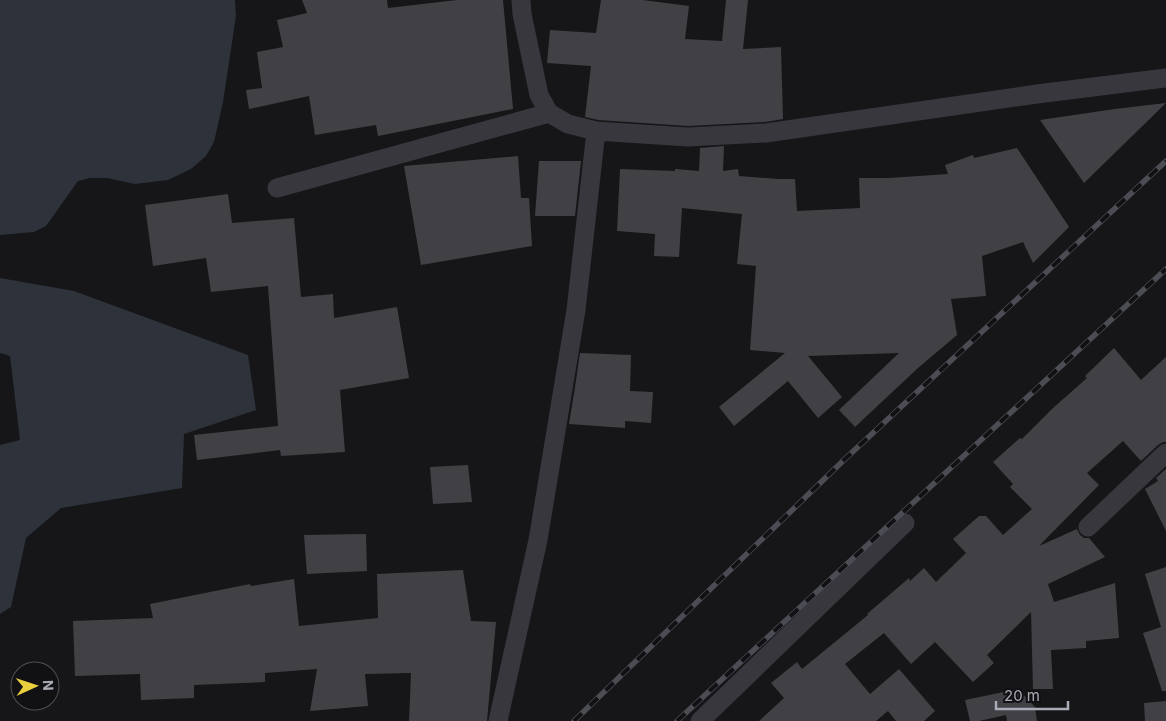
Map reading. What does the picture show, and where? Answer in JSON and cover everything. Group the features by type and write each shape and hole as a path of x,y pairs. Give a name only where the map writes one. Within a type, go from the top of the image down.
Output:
{"street":[{"path":"521,0 522,14 539,95 549,113 568,124 596,132 688,137 766,133 1037,94 1166,78"},
{"path":"277,188 549,113"},
{"path":"498,721 538,540 576,310 596,132"},
{"path":"1088,527 1166,453"},
{"path":"700,721 905,523"}],"shaded area":[{"path":"0,0 235,0 236,16 223,102 214,142 206,156 191,169 168,180 135,184 107,178 90,178 78,181 46,226 34,232 0,235"},
{"path":"0,278 74,291 248,355 256,410 184,434 182,488 61,508 26,538 11,607 0,614 0,445 20,440 10,356 0,353"}],"building":[{"path":"302,0 387,0 388,8 457,0 503,0 513,109 378,136 376,125 315,135 309,96 249,109 246,90 262,88 257,52 283,47 277,20 307,13"},
{"path":"601,0 643,0 689,6 685,39 722,41 726,0 748,0 743,49 781,47 783,119 765,122 688,126 598,120 585,117 591,66 547,63 550,30 596,33"},
{"path":"1166,103 1084,183 1040,120 1115,109"},
{"path":"724,146 723,171 738,169 739,176 795,179 797,211 860,208 859,178 948,174 945,165 973,155 974,158 1017,148 1069,227 1033,263 1023,242 982,256 986,296 951,299 957,335 918,368 855,427 839,410 899,353 808,356 842,397 818,418 788,381 734,426 719,407 785,353 750,350 756,266 737,264 742,214 682,208 679,257 654,256 655,234 617,231 620,169 699,171 700,148"},
{"path":"518,156 521,198 529,198 532,246 421,265 404,166"},
{"path":"539,161 581,161 575,216 535,216"},
{"path":"228,194 232,223 294,218 301,297 333,294 334,318 397,307 409,378 340,390 345,452 281,456 280,450 197,460 194,435 278,426 268,286 211,292 206,258 153,266 145,205"},
{"path":"1114,348 1141,380 1166,357 1166,442 1158,445 1141,461 1123,441 1087,473 1099,485 1039,546 1077,529 1084,538 1089,538 1105,557 1048,584 1054,602 1115,583 1119,638 1086,641 1086,648 1051,650 1053,689 1033,689 1031,612 987,655 994,663 973,682 935,642 911,664 884,633 845,664 870,694 899,669 935,711 924,721 896,721 888,711 876,721 759,721 784,698 771,683 797,662 802,669 868,615 909,578 910,581 924,568 936,582 966,553 953,539 979,516 986,516 1003,535 1032,509 1010,487 1013,484 993,462 1020,438 1022,439 1087,378 1085,376"},
{"path":"580,353 631,355 630,391 653,392 651,423 625,421 625,428 569,424"},
{"path":"468,465 472,502 433,504 430,467"},
{"path":"1166,469 1166,531 1145,489 1158,481 1156,478"},
{"path":"366,534 367,571 307,574 304,535"},
{"path":"1166,567 1166,691 1162,691 1143,633 1161,627 1145,574"},
{"path":"463,570 471,621 496,622 487,721 409,721 411,673 365,674 368,706 310,711 317,669 265,673 265,682 194,685 194,698 141,700 140,674 75,676 73,621 153,618 150,604 250,584 251,586 294,579 299,626 378,618 377,574"},
{"path":"1018,689 1035,707 1037,721 1007,721 1006,715 970,721 965,700"},
{"path":"1166,701 1166,721 1145,721 1144,703"}],"railway":[{"path":"574,721 846,458 1166,161"},
{"path":"677,721 1166,269"}]}
